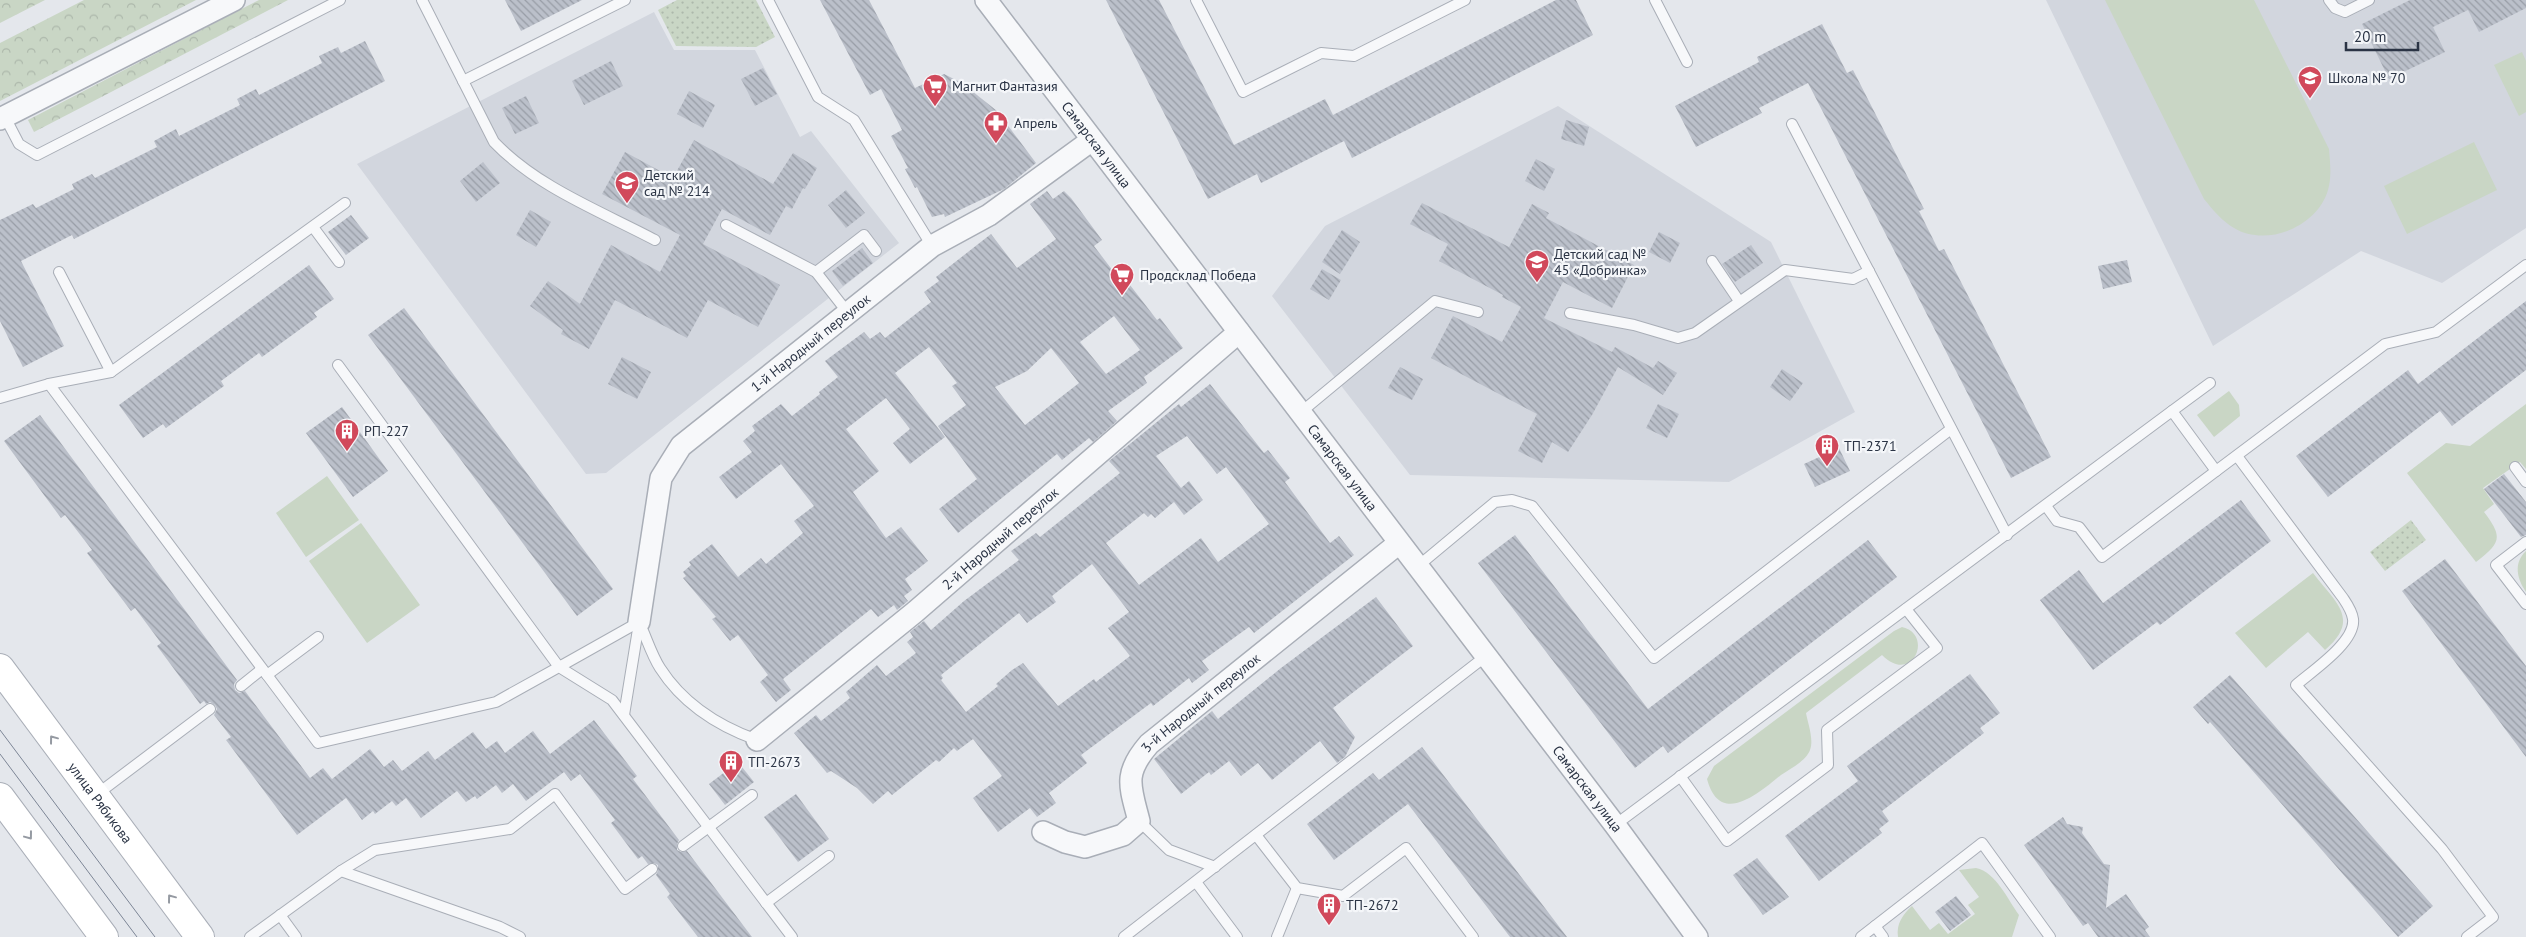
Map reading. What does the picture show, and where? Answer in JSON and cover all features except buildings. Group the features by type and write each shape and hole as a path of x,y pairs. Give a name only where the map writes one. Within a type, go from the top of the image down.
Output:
{"main road":[{"name":"улица Рябикова","path":"0,668 200,937"},
{"path":"0,797 104,937"}],"street":[{"path":"2,118 234,0"},
{"name":"Самарская улица","path":"992,3 1092,140 1486,656 1697,937"},
{"name":"1-й Народный переулок","path":"639,622 661,478 681,446 932,246 990,215 1092,140"},
{"name":"2-й Народный переулок","path":"757,740 915,612 1239,332"},
{"name":"3-й Народный переулок","path":"1139,821 1130,785 1132,769 1138,756 1149,744 1399,543"},
{"path":"1043,832 1065,842 1085,847 1123,835 1139,821"}],"lane":[{"path":"2,118 20,144 37,155 340,0"},
{"path":"422,0 494,142 512,161 535,176 655,240"},
{"path":"463,82 625,0"},
{"path":"768,0 818,97 854,120 932,246"},
{"path":"1196,0 1243,92 1320,53 1354,56 1465,0"},
{"path":"1655,0 1687,62"},
{"path":"2329,0 2334,8 2345,12 2369,0"},
{"path":"1792,124 2006,535"},
{"path":"0,398 49,384 111,372 345,203"},
{"path":"726,225 816,272 848,313"},
{"path":"313,227 340,262"},
{"path":"816,272 864,235 876,251"},
{"path":"1712,261 1739,301"},
{"path":"2046,506 2057,521 2079,528 2102,557 2385,344 2436,332 2526,265"},
{"path":"1570,313 1634,325 1678,338 1694,333 1785,270 1853,279 1869,271"},
{"path":"59,272 111,372"},
{"path":"1300,413 1435,301 1478,312"},
{"path":"338,365 559,667 612,700 792,937"},
{"path":"1614,825 2210,383"},
{"path":"49,384 318,743 496,702 639,622"},
{"path":"2172,411 2216,471"},
{"path":"1417,566 1495,502 1512,500 1532,506 1654,658 1951,429"},
{"path":"2237,456 2343,598 2352,615 2353,629 2348,638 2296,685 2442,849 2493,918 2467,937"},
{"path":"2515,467 2526,482"},
{"path":"2526,542 2496,565 2526,604"},
{"path":"1680,776 1728,841 1828,765 1828,730 1937,648 1906,608"},
{"path":"624,716 639,622"},
{"path":"639,622 660,667 696,710 736,732 757,740"},
{"path":"241,686 318,637"},
{"path":"1124,937 1486,656"},
{"path":"95,796 210,709"},
{"path":"250,937 341,870 375,850 510,829 555,794 625,889 652,869"},
{"path":"683,846 752,795"},
{"path":"1139,821 1169,850 1215,867"},
{"path":"1256,834 1297,888 1342,896 1406,848 1473,937"},
{"path":"1861,937 1982,843 2050,937"},
{"path":"766,903 829,856"},
{"path":"341,870 500,927 520,937"},
{"path":"1196,882 1237,937"},
{"path":"1277,937 1297,888"},
{"path":"280,915 296,937"},
{"path":"1875,926 1883,937"}],"shaded area":[{"name":"Школа № 70","path":"2046,0 2526,0 2526,228 2442,283 2361,251 2213,346"},
{"name":"Детский сад № 214","path":"654,12 674,50 755,50 800,137 811,131 899,243 606,473 586,474 357,164"},
{"name":"Детский сад № 45 «Добринка»","path":"1558,106 1771,242 1855,412 1729,482 1410,475 1272,296 1325,226"}],"green space":[{"path":"0,0 45,0 0,23"},
{"path":"84,0 196,0 0,101 0,43"},
{"path":"259,0 288,0 34,132 28,120"},
{"path":"677,0 756,0 775,37 756,47 676,46 658,10"},
{"path":"2105,0 2254,0 2329,149 2330,174 2328,190 2314,214 2290,230 2261,236 2247,234 2234,228 2218,215 2204,199"},
{"path":"2522,52 2526,61 2526,112 2519,116 2494,65"},
{"path":"2474,142 2497,190 2407,234 2384,186"},
{"path":"2229,391 2239,405 2240,416 2214,437 2197,415"},
{"path":"2526,404 2526,469 2520,462 2483,488 2494,504 2484,512 2497,534 2494,545 2476,562 2407,473 2446,443 2470,446"},
{"path":"327,476 359,520 306,557 276,513"},
{"path":"2411,520 2426,540 2385,571 2370,552"},
{"path":"361,523 420,605 367,643 309,561"},
{"path":"2526,551 2526,592 2520,582 2518,566"},
{"path":"2313,573 2341,611 2342,629 2336,639 2325,650 2308,632 2266,668 2235,633"},
{"path":"1902,627 1912,631 1917,639 1916,655 1910,662 1903,665 1893,663 1882,655 1806,713 1811,746 1808,754 1801,761 1752,797 1741,802 1731,804 1721,801 1713,794 1707,779 1714,766 1894,631"},
{"path":"1976,868 1990,875 2019,915 2012,937 1898,937 1898,928 1901,920 1912,906 1930,930 1939,923 1948,934 1975,914 1968,905 1979,897 1959,870"}],"tram line":[{"path":"0,730 155,937"},
{"path":"0,754 137,937"}],"place":[{"name":"Школа № 70","path":"2310,99"},
{"name":"Магнит Фантазия","path":"935,107"},
{"name":"Апрель","path":"996,144"},
{"name":"Детский сад № 214","path":"627,204"},
{"name":"Детский сад № 45 «Добринка»","path":"1537,283"},
{"name":"Продсклад Победа","path":"1122,296"},
{"name":"РП-227","path":"347,452"},
{"name":"ТП-2371","path":"1827,467"},
{"name":"ТП-2673","path":"731,783"},
{"name":"ТП-2672","path":"1329,926"}]}
